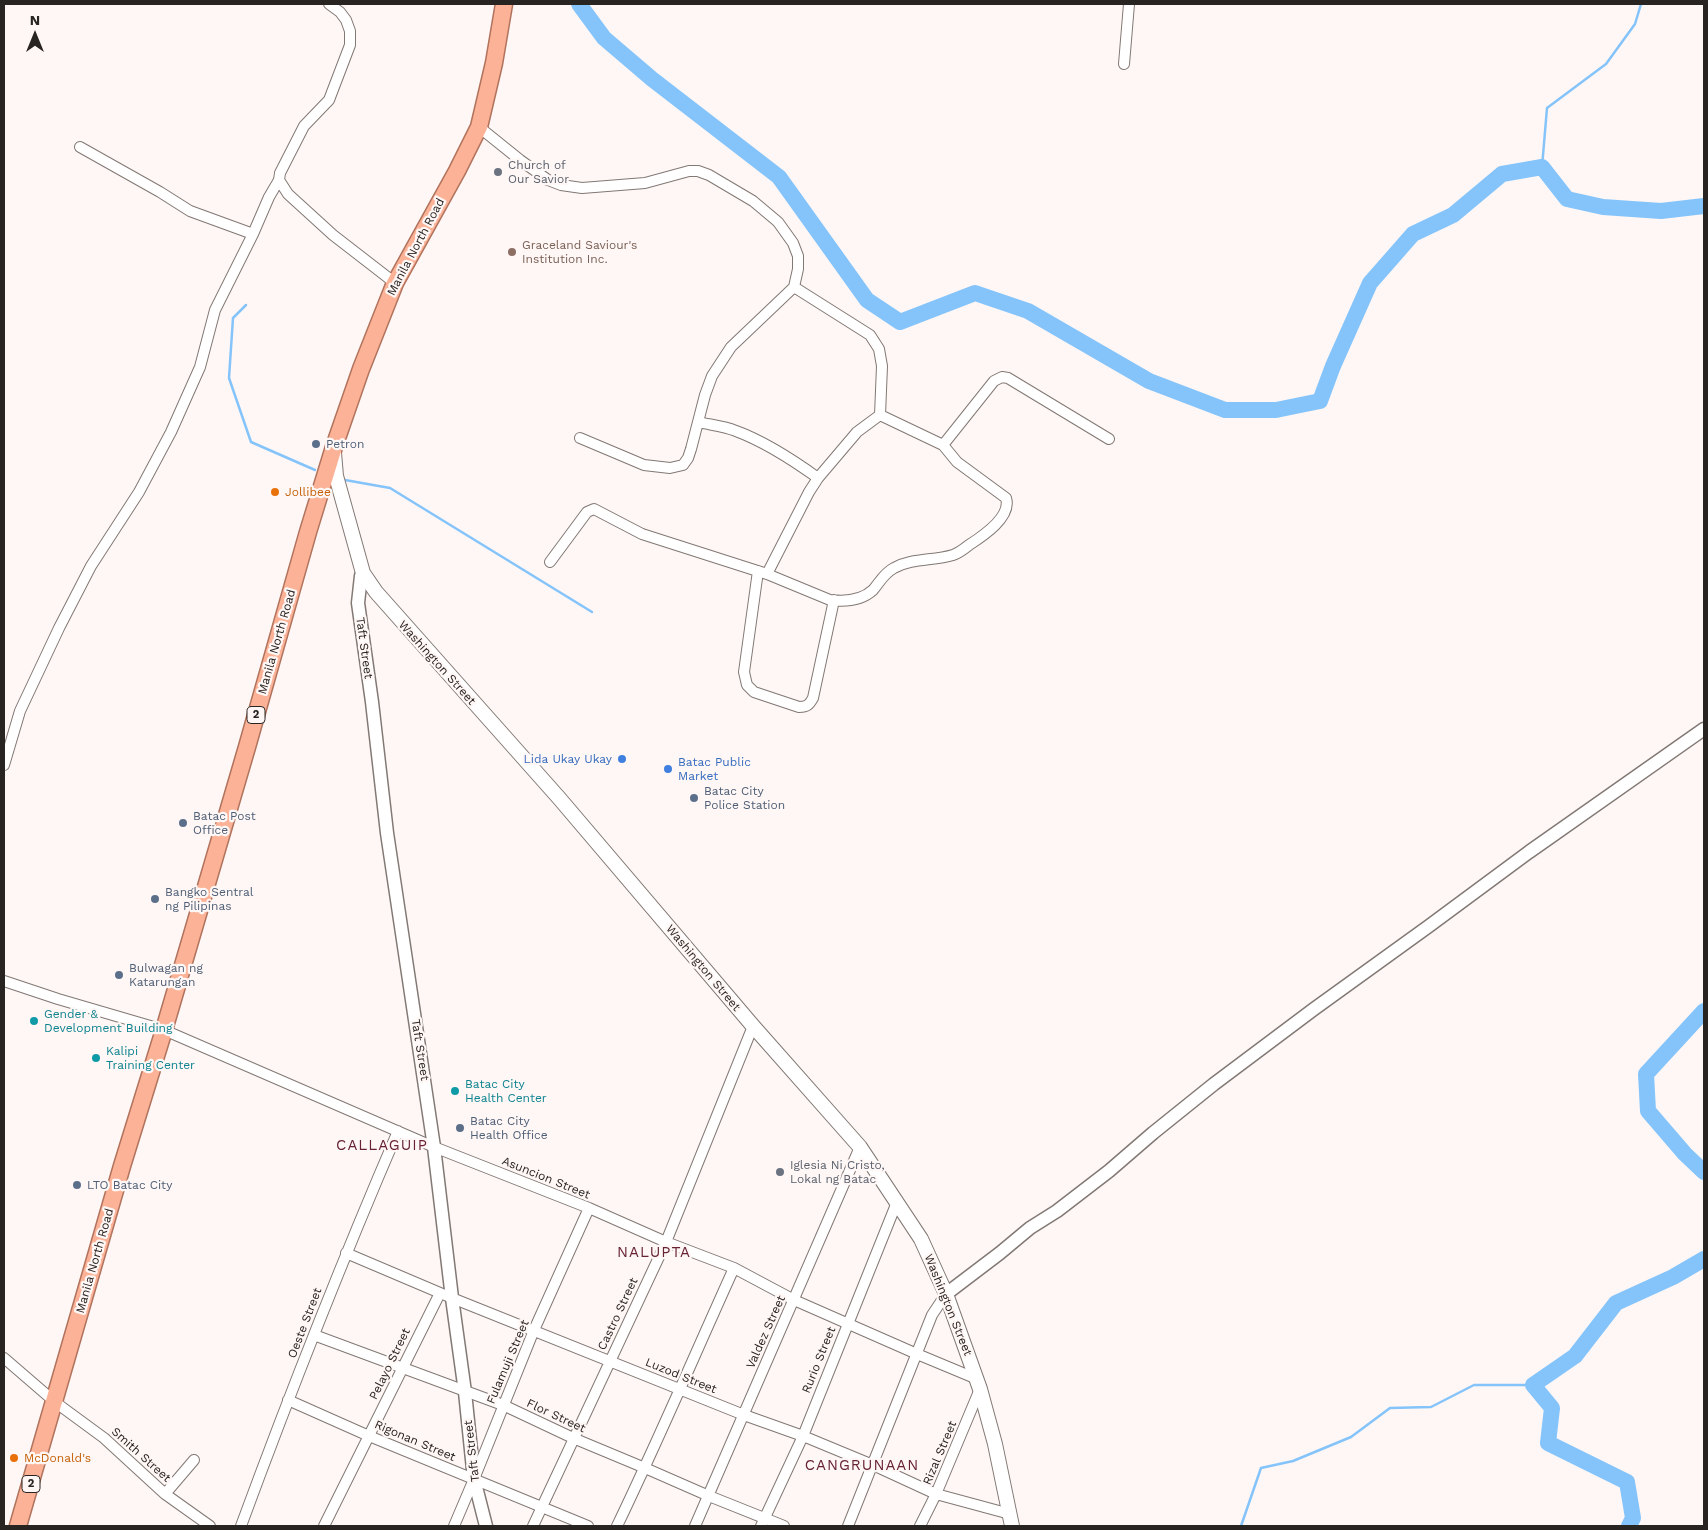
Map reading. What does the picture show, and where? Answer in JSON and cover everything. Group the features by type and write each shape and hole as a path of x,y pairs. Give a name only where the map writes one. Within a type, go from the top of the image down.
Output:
{"highway":[{"name":"Manila North Road","path":"18,1526 122,1166 245,756 305,541 334,448 360,369 395,284 479,127 494,63 504,4"}],"main road":[{"name":"Washington Street","path":"334,448 336,476 363,573 376,592 559,798 752,1026 860,1147 897,1202 920,1239 946,1294 978,1384 995,1444 1011,1520"}],"street":[{"path":"4,765 20,711 59,628 91,566 139,492 171,432 200,367 215,310 279,180 280,173 304,126 329,100 350,45 350,31 346,20 340,12 329,4"},
{"path":"1124,64 1129,4"},
{"path":"479,127 548,180 561,185 582,188 645,182 689,171 698,171 709,175 753,201 782,226 793,243 798,256 798,269 794,287 731,347 712,376 704,395 688,458 683,465 659,468 644,465 580,438"},
{"path":"80,147 190,211 253,234"},
{"path":"279,180 288,194 333,235 395,284"},
{"path":"794,287 870,334 879,349 882,366 880,415"},
{"path":"943,445 994,380 1002,377 1008,378 1109,439"},
{"path":"550,562 587,512 594,509 642,534 763,572 834,600 842,602 861,598 872,590 884,574 893,568 916,560 955,555 986,534 1004,515 1008,503 1006,498 957,462 943,445 880,415"},
{"path":"834,600 813,698 810,704 806,707 799,707 754,692 747,685 744,672 763,572 818,478 857,432 880,415"},
{"path":"698,422 728,428 747,436 794,460 818,478"},
{"name":"Taft Street","path":"363,573 358,603 360,622 372,702 387,833 434,1147 446,1295 465,1392 474,1479 486,1526"},
{"path":"848,1526 932,1315 946,1294 1109,1171 1214,1084 1314,1009 1528,852 1704,729"},
{"name":"Asuncion Street","path":"4,981 164,1030 434,1147 734,1268 794,1300 847,1325 917,1354 978,1384"},
{"name":"Castro Street","path":"533,1526 666,1242 752,1026"},
{"name":"Oeste Street","path":"241,1526 346,1253 398,1131"},
{"name":"Valdez Street","path":"695,1526 860,1147"},
{"name":"Rurio Street","path":"763,1523 803,1436 897,1202"},
{"name":"Fulamuji Street","path":"454,1526 534,1330 588,1208"},
{"name":"Luzod Street","path":"346,1253 610,1362 744,1415 803,1436 936,1494 1011,1520"},
{"path":"617,1526 646,1468 679,1389 734,1268"},
{"name":"Pelayo Street","path":"324,1526 402,1367 446,1295"},
{"name":"Flor Street","path":"314,1335 503,1405 573,1438 709,1496 763,1523 784,1526"},
{"name":"Smith Street","path":"4,1358 55,1402 104,1438 166,1494 210,1526"},
{"name":"Rizal Street","path":"920,1526 936,1494 978,1384"},
{"name":"Rigonan Street","path":"288,1400 369,1436 588,1526"},
{"path":"166,1494 194,1460"}],"waterway":[{"path":"579,4 604,38 652,79 779,177 867,300 900,322 975,293 1028,311 1149,381 1225,410 1276,410 1320,401 1333,366 1370,283 1413,234 1453,215 1502,174 1542,167 1567,199 1603,207 1661,211 1704,206"},
{"path":"1542,167 1547,108 1606,64 1635,24 1641,4"},
{"path":"246,305 233,318 229,378 251,442 315,470"},
{"path":"345,480 390,488 592,612"},
{"path":"1704,1011 1646,1074 1648,1111 1685,1154 1704,1172"},
{"path":"1629,1526 1633,1518 1627,1482 1548,1443 1552,1408 1533,1385 1575,1356 1616,1303 1673,1277 1704,1259"},
{"path":"1241,1526 1261,1468 1293,1461 1351,1437 1390,1408 1431,1407 1474,1385 1533,1385"}],"place":[{"name":"Church of Our Savior","path":"498,172"},
{"name":"Graceland Saviour's Institution Inc.","path":"512,252"},
{"name":"Petron","path":"316,444"},
{"name":"Jollibee","path":"275,492"},
{"name":"Lida Ukay Ukay","path":"622,759"},
{"name":"Batac Public Market","path":"668,769"},
{"name":"Batac City Police Station","path":"694,798"},
{"name":"Batac Post Office","path":"183,823"},
{"name":"Bangko Sentral ng Pilipinas","path":"155,899"},
{"name":"Bulwagan ng Katarungan","path":"119,975"},
{"name":"Gender & Development Building","path":"34,1021"},
{"name":"Kalipi Training Center","path":"96,1058"},
{"name":"Batac City Health Center","path":"455,1091"},
{"name":"Batac City Health Office","path":"460,1128"},
{"name":"Iglesia Ni Cristo, Lokal ng Batac","path":"780,1172"},
{"name":"LTO Batac City","path":"77,1185"},
{"name":"McDonald's","path":"14,1458"}],"district":[{"name":"CALLAGUIP","path":"382,1146"},
{"name":"NALUPTA","path":"654,1253"},
{"name":"CANGRUNAAN","path":"862,1466"}]}
